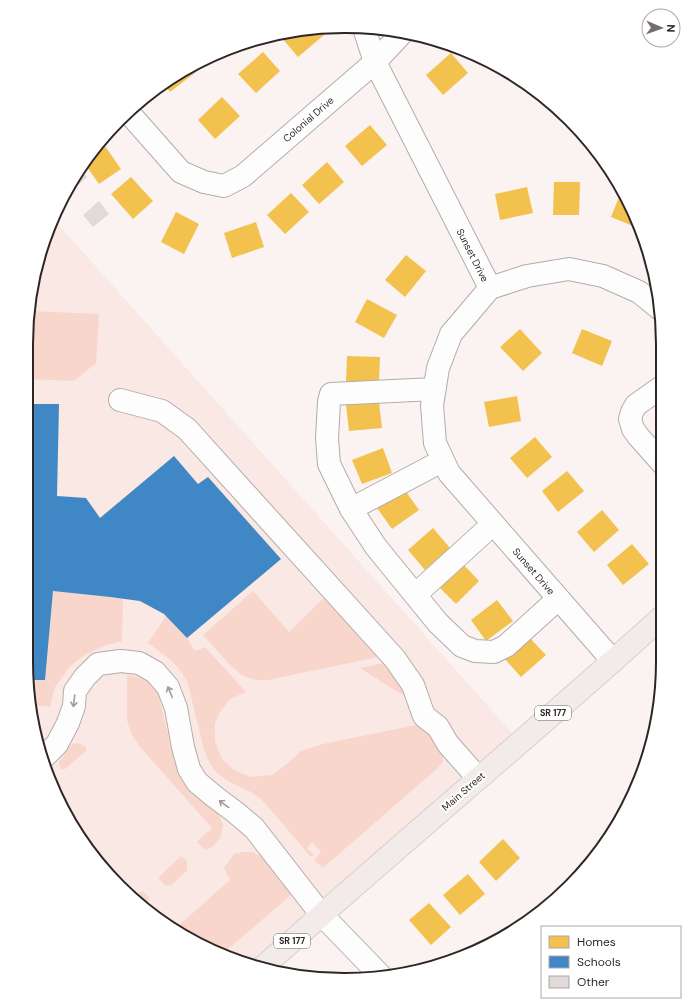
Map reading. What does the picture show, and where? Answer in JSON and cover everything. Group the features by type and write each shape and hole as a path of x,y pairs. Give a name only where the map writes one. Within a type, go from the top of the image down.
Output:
{"main road":[{"name":"Main Street","path":"268,963 321,914 656,622"}],"street":[{"name":"Sunset Drive","path":"366,34 375,62 490,288 451,334 438,368 432,405 435,443 442,461 449,473 613,661"},
{"name":"Colonial Drive","path":"132,117 181,172 204,182 224,186 243,176 375,62 397,38"},
{"path":"490,288 527,276 569,269 603,276 639,292 653,303"},
{"path":"435,389 331,394 328,402 327,438 329,464 351,510 376,547 438,623 462,646 475,651 494,652 506,646 558,598"},
{"path":"656,391 636,405 630,419 633,429 656,456"},
{"path":"120,400 162,410 187,429 395,659 413,685 424,716 438,727 448,744 478,778"},
{"path":"351,510 442,461"},
{"path":"416,595 493,524"},
{"path":"47,754 57,744 68,723 74,706 75,691 85,677 98,664 122,661 139,663 155,672 168,687 176,708 183,747 189,769 197,782 254,828 321,914 376,971"}],"shaded area":[{"path":"58,224 520,742 268,963 225,949 171,921 139,896 110,867 85,835 57,781 39,722 34,682 34,324 39,284 50,244"},
{"path":"35,311 99,314 96,363 74,381 33,379"},
{"path":"53,591 123,599 122,641 104,646 86,654 70,666 55,687 50,707 37,706 34,680 44,680"},
{"path":"253,591 289,632 323,599 330,598 383,656 268,680 257,680 243,676 230,665 203,635"},
{"path":"166,616 187,638 195,651 205,647 246,692 230,699 220,712 215,723 215,741 222,759 234,770 250,777 272,775 301,751 323,744 416,725 426,730 438,745 443,754 443,761 440,766 323,868 314,860 321,852 312,842 307,848 314,855 311,857 262,800 253,793 230,782 218,774 210,764 204,750 185,677 171,660 148,643"},
{"path":"388,662 398,673 405,694 401,694 360,668"},
{"path":"127,675 145,680 158,693 175,763 183,781 194,795 219,814 223,825 221,836 214,846 205,850 197,842 212,828 140,747 131,733 127,720"},
{"path":"78,743 86,747 86,751 65,769 61,769 59,762 72,744"},
{"path":"252,852 263,857 292,891 292,894 227,950 207,941 179,925 230,880 224,868 234,854"},
{"path":"181,856 187,861 187,870 173,884 166,886 159,879 159,877"},
{"path":"142,891 149,897 148,904 139,896 138,895"}],"building: Homes":[{"path":"324,35 298,57 283,39"},
{"path":"263,52 280,71 256,93 238,74"},
{"path":"451,53 468,73 443,95 426,75"},
{"path":"196,72 170,92 167,88"},
{"path":"222,97 240,116 215,139 198,120"},
{"path":"370,125 387,145 362,166 345,146"},
{"path":"105,146 121,169 99,184 88,168"},
{"path":"327,162 344,182 319,204 302,185"},
{"path":"131,177 153,201 133,219 111,194"},
{"path":"554,182 580,182 579,215 553,215"},
{"path":"527,187 533,213 500,220 495,194"},
{"path":"291,193 309,212 285,234 267,215"},
{"path":"619,198 632,226 611,217"},
{"path":"176,212 199,224 184,254 161,242"},
{"path":"256,222 264,247 232,258 224,233"},
{"path":"406,255 426,271 405,297 385,280"},
{"path":"367,299 397,315 384,338 355,322"},
{"path":"520,329 542,353 523,371 500,347"},
{"path":"582,329 612,341 602,366 572,353"},
{"path":"347,356 380,357 379,383 346,382"},
{"path":"517,396 521,421 489,427 484,402"},
{"path":"379,402 382,428 349,431 346,405"},
{"path":"535,437 552,457 527,478 510,458"},
{"path":"383,448 392,473 362,484 352,460"},
{"path":"567,471 584,491 558,512 542,491"},
{"path":"404,489 419,510 392,529 377,508"},
{"path":"602,510 619,530 594,552 577,532"},
{"path":"433,528 450,548 425,570 408,550"},
{"path":"632,544 649,564 623,585 607,565"},
{"path":"461,562 479,581 456,604 437,585"},
{"path":"497,600 513,621 486,641 471,620"},
{"path":"528,636 546,655 521,677 503,657"},
{"path":"503,839 520,858 496,881 479,862"},
{"path":"468,874 485,894 460,915 443,895"},
{"path":"429,903 451,927 431,945 409,920"}],"building: Schools":[{"path":"33,404 59,404 57,496 86,498 100,518 174,456 198,484 208,477 281,559 187,638 164,614 140,601 53,591 45,680 34,680 33,662"}],"building: Other":[{"path":"84,173 87,177 76,187"},
{"path":"99,201 109,214 93,227 83,215"}]}
